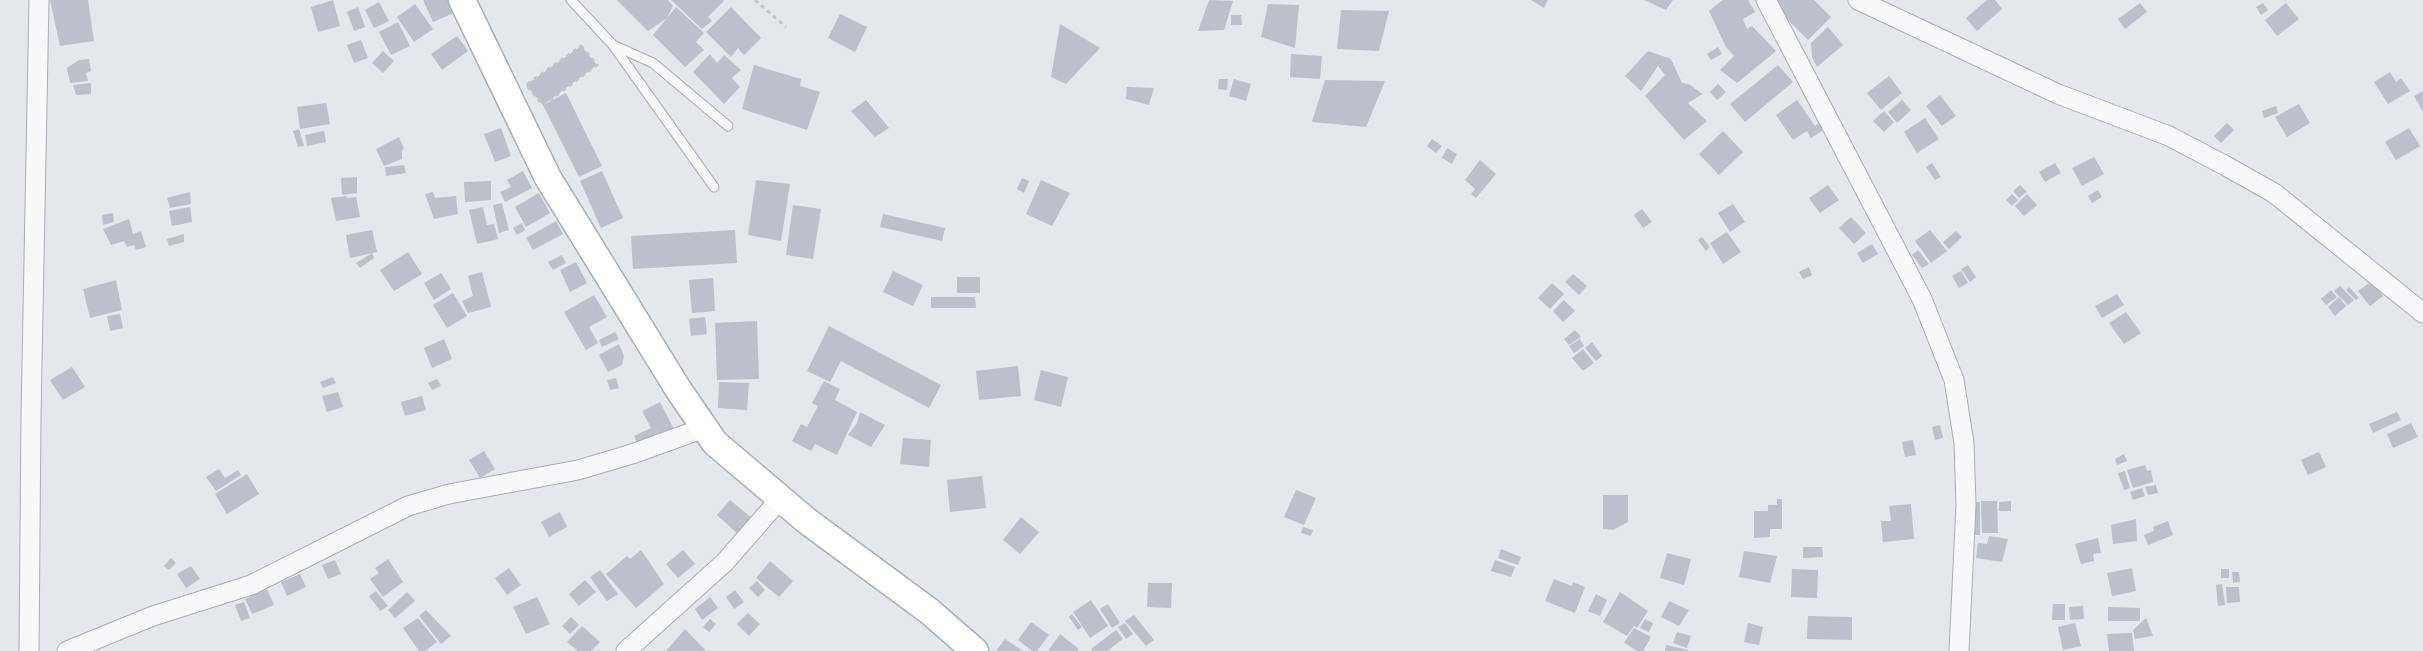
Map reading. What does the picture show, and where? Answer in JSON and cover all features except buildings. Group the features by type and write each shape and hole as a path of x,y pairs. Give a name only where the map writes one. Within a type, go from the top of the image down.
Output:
{"street":[{"path":"29,651 31,407 40,0"},
{"path":"462,0 548,178 678,389 715,443 807,521 930,611 975,651"},
{"path":"1766,0 1922,299 1954,380 1964,443 1966,505 1959,651"},
{"path":"1858,0 2058,94 2169,136 2226,166 2274,193 2423,312"},
{"path":"68,651 153,616 251,585 408,506 449,494 578,470 632,454 704,428"},
{"path":"626,651 725,562 780,499"}],"lane":[{"path":"571,0 612,44 714,187"},
{"path":"612,44 653,63 728,126"}],"path":[{"path":"755,0 786,27"},
{"path":"581,46 597,65 543,105 526,86 581,46"}]}
